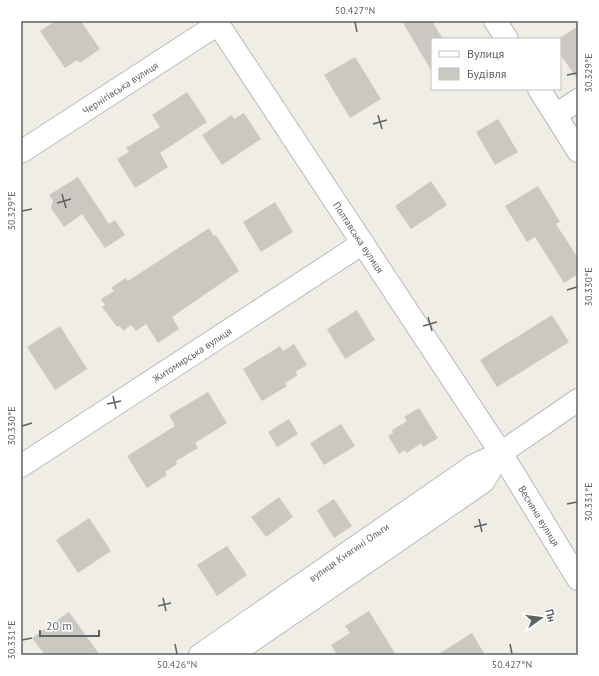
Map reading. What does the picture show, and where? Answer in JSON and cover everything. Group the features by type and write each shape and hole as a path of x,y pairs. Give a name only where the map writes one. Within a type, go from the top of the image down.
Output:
{"street":[{"path":"495,21 506,38"},
{"name":"Чернігівська вулиця","path":"21,152 217,22"},
{"name":"Полтавська вулиця","path":"217,22 501,453"},
{"path":"540,90 578,151"},
{"path":"556,115 578,100"},
{"name":"Житомирська вулиця","path":"21,466 363,244"},
{"name":"вулиця Княгині Ольги","path":"200,655 473,466 501,453 578,400"},
{"name":"вулиця Княгині Ольги","path":"231,655 483,482 501,453"},
{"name":"Весняна вулиця","path":"501,453 578,579"}],"building":[{"path":"55,21 81,21 100,49 80,63 77,60 65,68 40,31"},
{"path":"402,21 432,21 442,38 431,38 431,70"},
{"path":"578,26 578,80 561,55 560,38"},
{"path":"355,57 381,99 350,118 324,75"},
{"path":"187,92 207,122 160,153 168,167 135,188 117,159 129,152 126,148 160,127 152,115"},
{"path":"244,113 261,139 222,165 202,135 232,115 234,119"},
{"path":"498,119 518,152 495,165 476,132"},
{"path":"78,177 109,224 115,220 125,235 105,248 82,214 64,227 51,208 53,201 49,195"},
{"path":"431,181 447,205 411,229 395,206"},
{"path":"538,186 560,222 556,224 578,258 578,274 564,283 535,237 527,242 505,206"},
{"path":"275,202 293,232 261,252 243,222"},
{"path":"209,228 214,236 216,235 239,271 172,317 179,329 158,343 146,324 136,331 131,325 123,331 120,326 117,327 102,307 105,305 101,299 114,291 111,288 125,278 128,281"},
{"path":"357,310 375,340 345,359 327,329"},
{"path":"552,315 569,342 497,387 480,360"},
{"path":"60,326 87,369 55,390 27,347"},
{"path":"294,344 307,365 295,372 298,375 285,383 287,386 262,401 243,369 280,346 283,351"},
{"path":"208,392 227,423 195,443 198,448 176,461 177,464 165,472 167,475 147,488 127,456 175,426 169,415"},
{"path":"419,408 438,438 423,447 421,443 407,453 405,450 399,454 388,436 393,433 392,430 407,421 404,417"},
{"path":"289,419 298,434 277,447 268,432"},
{"path":"341,424 355,446 324,465 310,443"},
{"path":"279,497 293,517 266,537 251,517"},
{"path":"334,499 352,526 334,538 317,510"},
{"path":"89,518 111,551 78,573 56,540"},
{"path":"227,546 247,575 217,596 197,565"},
{"path":"369,611 396,655 337,655 331,645 350,633 345,626"},
{"path":"69,612 100,655 45,655 32,638"},
{"path":"472,633 485,655 437,655"}]}
